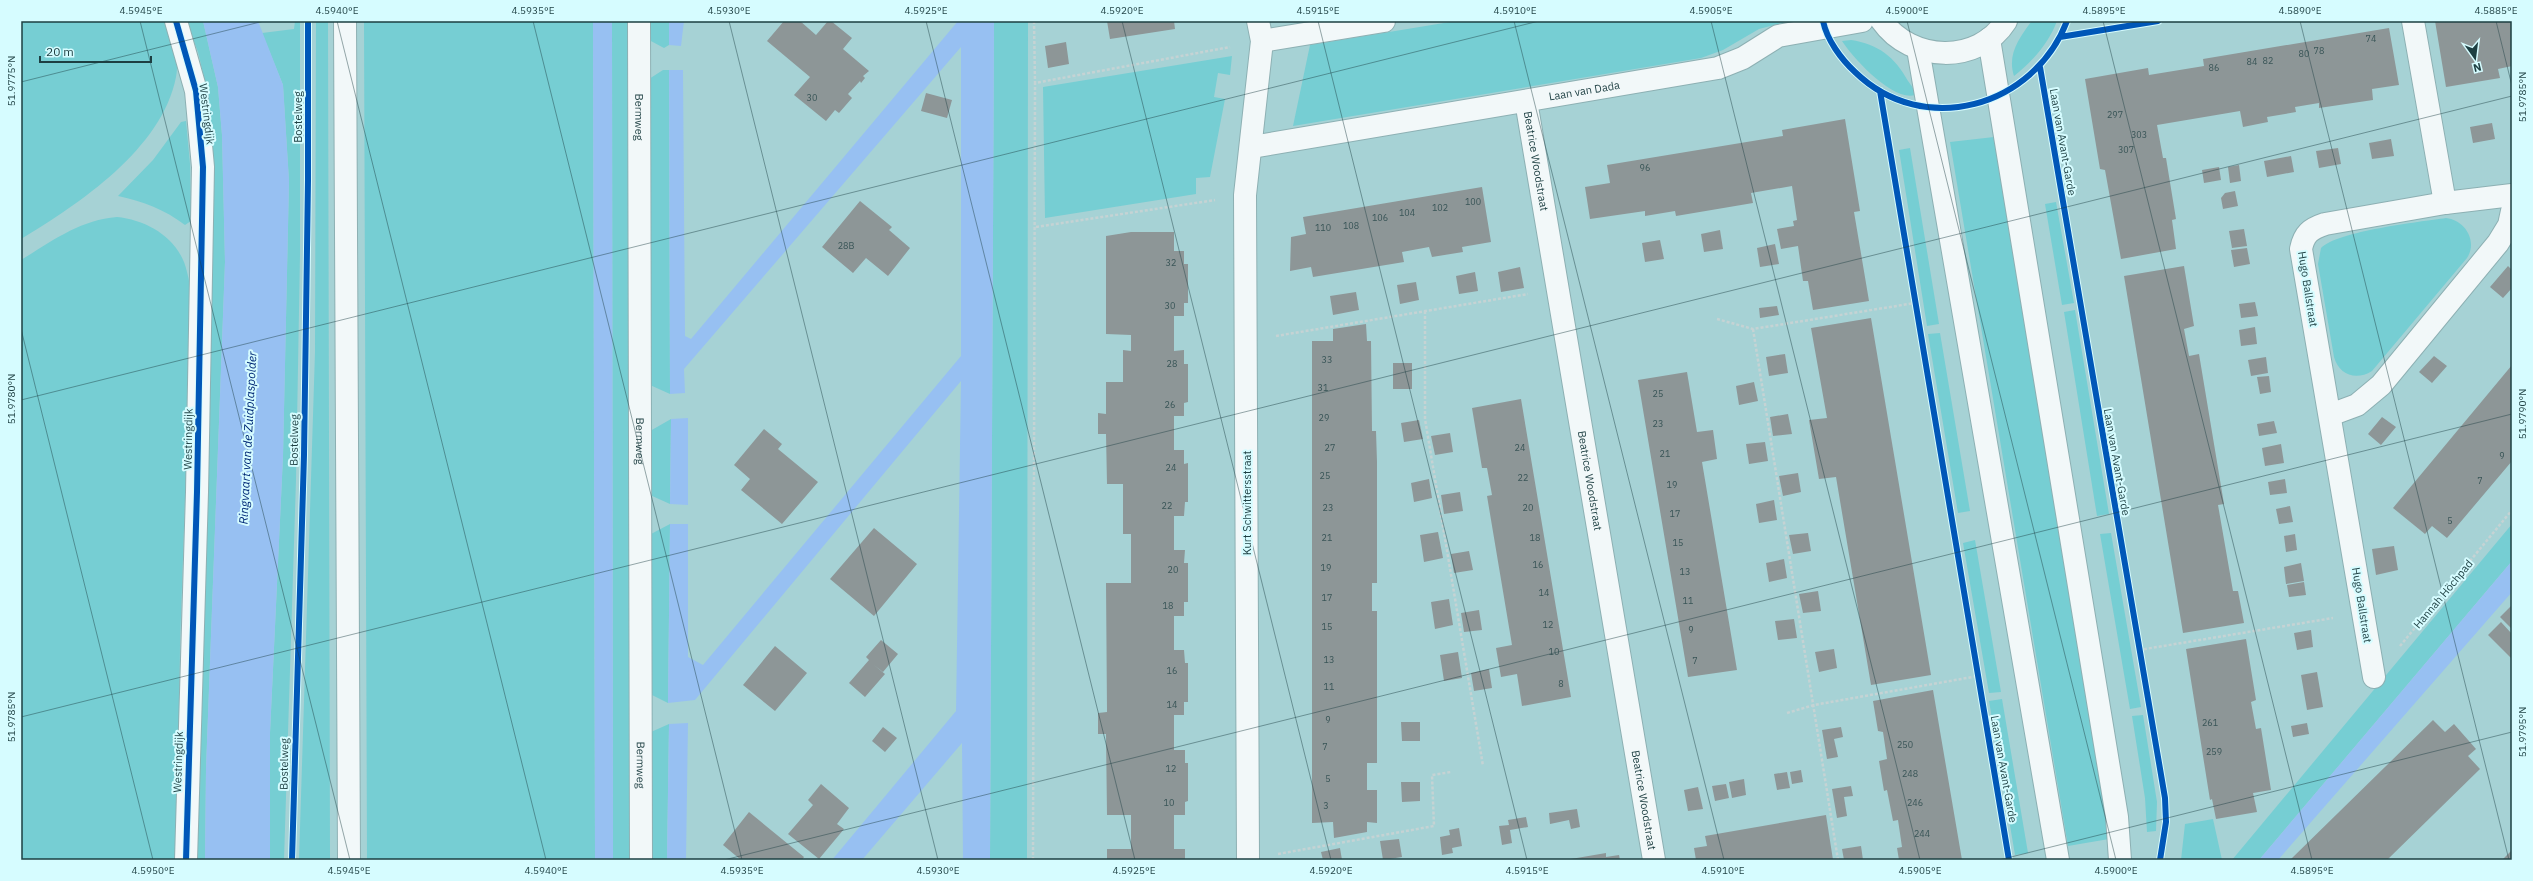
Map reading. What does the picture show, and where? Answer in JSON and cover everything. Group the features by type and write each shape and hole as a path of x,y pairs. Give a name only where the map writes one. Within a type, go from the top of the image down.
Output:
{"street":[{"name":"Westringdijk","path":"176,21 196,92 203,167 197,468 186,860"},
{"path":"345,21 349,860"},
{"name":"Bermweg","path":"639,21 641,860"},
{"path":"1260,31 1384,21"},
{"name":"Laan van Dada","path":"1252,147 1718,68 1743,58 1778,36 1862,21"},
{"path":"1882,21 1897,36 1918,49 1936,53 1955,53 1972,48 1989,39 2006,21"},
{"path":"2414,21 2445,203"},
{"name":"Kurt Schwittersstraat","path":"1248,860 1245,195 1252,147 1260,31"},
{"path":"1989,39 2117,817 2120,860"},
{"path":"1918,49 2058,860"},
{"name":"Beatrice Woodstraat","path":"1526,101 1654,860"},
{"name":"Hugo Ballstraat","path":"2374,677 2301,250 2303,238 2312,228 2325,224 2445,203 2512,195"},
{"path":"2330,415 2356,405 2381,385 2498,243 2509,226 2512,211"}],"path":[{"path":"1033,860 1036,227 1034,21"},
{"path":"1034,83 1260,31"},
{"path":"1036,227 1245,195"},
{"path":"1246,341 1558,289"},
{"path":"1914,295 1916,311"},
{"path":"1717,319 1752,329 1915,303"},
{"path":"1425,311 1425,419 1483,766"},
{"path":"1752,329 1838,860"},
{"path":"2139,650 2364,613"},
{"path":"2138,642 2141,658"},
{"path":"1977,669 1979,684"},
{"path":"1787,712 1814,705 1978,676"},
{"path":"1248,860 1434,826 1432,775 1451,772"}],"shaded area":[{"path":"21,21 166,21 176,56 177,70 168,103 154,128 136,151 115,172 92,191 68,209 21,239"},
{"path":"186,21 203,21 218,87 222,135 225,262 206,769 205,860 195,860 207,90 198,52"},
{"path":"295,21 300,21 300,254 296,480 284,860 270,860 270,733 283,456 289,181 283,85 262,33 294,29"},
{"path":"316,21 328,21 330,860 299,860 315,352"},
{"path":"364,21 593,21 595,860 367,860"},
{"path":"612,21 630,21 632,860 613,860"},
{"path":"649,21 669,21 669,45 664,48 649,40"},
{"path":"994,21 1028,21 1027,860 990,860"},
{"path":"1456,21 1790,21 1759,29 1723,50 1701,58 1293,126 1310,45"},
{"path":"2057,21 2054,29 2039,52 2014,76 2012,61 2015,47 2031,22"},
{"path":"1851,40 1877,48 1885,53 1903,73 1913,88 1915,95 1906,95 1896,92 1874,77 1842,41"},
{"path":"1232,56 1230,75 1218,73 1214,97 1225,99 1210,177 1196,178 1196,194 1045,218 1043,87"},
{"path":"663,70 669,70 670,394 650,385 649,79"},
{"path":"186,121 190,164 191,221 185,225 177,219 153,207 118,196 153,160 181,122"},
{"path":"1994,137 2069,583 2109,839 2068,846 1950,142"},
{"path":"1910,148 1939,324 1927,326 1899,150"},
{"path":"2056,202 2074,303 2062,305 2045,204"},
{"path":"117,217 140,222 161,233 170,241 183,260 190,285 191,327 180,643 178,860 21,860 21,260 67,232 91,222"},
{"path":"2446,218 2459,223 2468,232 2471,245 2467,258 2372,371 2360,376 2354,376 2344,372 2336,363 2334,357 2318,264 2321,248 2330,242 2361,232"},
{"path":"2075,310 2109,514 2097,516 2064,312"},
{"path":"1940,333 1970,511 1958,513 1928,334"},
{"path":"671,419 670,504 650,495 650,431"},
{"path":"670,524 668,703 650,694 651,534"},
{"path":"2512,524 2512,561 2259,860 2232,860"},
{"path":"2111,533 2141,707 2130,709 2100,534"},
{"path":"1975,540 2001,692 1989,693 1963,543"},
{"path":"2002,699 2028,853 2015,855 1989,701"},
{"path":"2143,715 2157,802 2156,831 2147,832 2145,798 2132,716"},
{"path":"669,724 667,860 652,860 651,732"},
{"path":"2213,819 2222,860 2181,860 2185,824"}],"water":[{"name":"Ringvaart van de Zuidplaspolder","path":"203,21 258,21 283,85 289,181 283,456 270,733 270,860 205,860 206,769 225,262 222,135 218,87"},
{"path":"593,21 612,21 613,860 595,860"},
{"path":"669,21 684,21 681,46 669,45"},
{"path":"958,21 994,21 990,860 963,860 962,743 862,860 832,860 956,711 961,381 695,700 668,703 670,524 688,524 688,657 703,665 961,356 961,47 684,369 685,393 670,394 669,70 683,70 685,336 691,339"},
{"path":"688,418 688,505 670,504 671,419"},
{"path":"2512,561 2512,592 2278,860 2259,860"},
{"path":"688,723 686,860 667,860 669,724"}],"building":[{"path":"784,21 800,21 816,35 828,21 831,21 852,38 843,49 869,71 863,76 865,78 861,83 860,81 848,94 852,98 839,113 835,110 826,121 794,95 810,77 767,41"},
{"path":"1107,21 1174,21 1175,29 1110,39"},
{"path":"2435,21 2512,21 2512,66 2498,69 2500,78 2446,87"},
{"path":"2389,28 2399,85 2372,89 2373,100 2319,108 2319,103 2295,107 2296,112 2267,117 2268,122 2243,127 2240,111 2157,125 2163,158 2166,158 2176,219 2172,220 2176,249 2121,259 2105,170 2100,169 2085,79 2148,68 2149,75 2204,66 2203,59"},
{"path":"1066,42 1069,64 1048,68 1045,46"},
{"path":"926,93 952,100 947,118 921,111"},
{"path":"1845,119 1860,211 1854,212 1869,301 1813,310 1808,281 1803,281 1798,246 1781,249 1777,229 1794,226 1793,221 1797,220 1792,186 1751,193 1753,203 1676,216 1675,211 1645,216 1645,211 1590,219 1585,187 1610,183 1607,165 1783,136 1782,130"},
{"path":"2492,123 2495,139 2473,143 2470,127"},
{"path":"2391,139 2394,156 2372,159 2369,143"},
{"path":"2338,148 2341,164 2319,168 2316,151"},
{"path":"2291,156 2294,172 2267,177 2264,161"},
{"path":"2239,165 2241,181 2230,183 2228,167"},
{"path":"2219,167 2221,180 2204,183 2202,170"},
{"path":"1482,187 1491,242 1462,247 1463,252 1432,257 1429,247 1402,252 1404,262 1313,277 1311,267 1290,271 1291,237 1306,234 1303,217"},
{"path":"2235,191 2238,206 2223,209 2221,198 2225,193"},
{"path":"860,201 892,227 889,230 910,248 888,276 866,258 853,273 822,247"},
{"path":"2244,229 2247,246 2232,248 2229,231"},
{"path":"1720,230 1723,249 1704,252 1701,234"},
{"path":"1131,232 1174,232 1174,251 1184,251 1184,264 1188,264 1188,303 1184,303 1184,316 1174,316 1174,351 1184,350 1184,364 1188,364 1188,402 1184,403 1184,416 1174,416 1174,450 1184,450 1184,464 1188,463 1188,502 1185,502 1184,516 1174,516 1174,550 1185,550 1184,563 1188,563 1188,602 1184,602 1184,616 1174,616 1174,650 1184,650 1185,663 1188,663 1188,702 1184,702 1184,715 1174,715 1174,750 1185,750 1185,763 1188,763 1188,801 1185,802 1185,815 1174,815 1174,849 1185,849 1185,860 1107,860 1107,849 1131,849 1131,815 1107,815 1106,734 1098,734 1098,713 1107,712 1106,583 1131,583 1131,534 1123,534 1123,484 1107,484 1106,434 1098,434 1098,413 1106,414 1106,382 1123,382 1123,350 1131,351 1131,335 1106,334 1106,236"},
{"path":"1660,240 1664,259 1645,262 1642,243"},
{"path":"1775,244 1779,264 1760,267 1757,248"},
{"path":"2247,248 2250,264 2234,267 2231,250"},
{"path":"2184,266 2194,326 2184,329 2189,356 2199,354 2224,504 2218,505 2233,591 2238,591 2244,623 2183,633 2124,276"},
{"path":"2508,266 2512,270 2512,288 2503,298 2490,287"},
{"path":"1520,267 1524,288 1501,292 1498,272"},
{"path":"1475,272 1478,291 1459,294 1456,276"},
{"path":"1416,282 1419,300 1400,304 1397,285"},
{"path":"1356,292 1359,310 1333,315 1330,296"},
{"path":"2255,302 2258,316 2241,318 2239,304"},
{"path":"1777,306 1779,315 1760,318 1759,308"},
{"path":"1871,318 1931,675 1871,685 1836,477 1819,479 1809,420 1827,418 1811,328"},
{"path":"1366,324 1367,341 1371,341 1372,431 1376,431 1377,462 1377,583 1372,583 1372,611 1377,611 1377,763 1367,763 1367,790 1377,790 1377,823 1367,822 1367,832 1334,838 1333,822 1312,823 1312,341 1333,341 1333,329"},
{"path":"2255,327 2257,344 2241,346 2239,330"},
{"path":"1785,354 1788,373 1769,376 1766,357"},
{"path":"2434,356 2447,366 2432,383 2419,372"},
{"path":"2266,357 2268,373 2251,376 2248,360"},
{"path":"1393,363 1412,363 1412,389 1393,389"},
{"path":"2512,365 2512,461 2447,538 2432,526 2425,534 2393,508"},
{"path":"1687,372 1697,432 1713,430 1717,459 1702,462 1737,670 1688,677 1638,380"},
{"path":"2269,376 2271,392 2260,394 2257,377"},
{"path":"1754,382 1758,401 1739,405 1736,386"},
{"path":"1521,399 1571,697 1522,706 1517,674 1501,677 1496,648 1512,645 1487,496 1492,495 1487,468 1482,468 1472,408"},
{"path":"1788,414 1792,434 1773,436 1770,417"},
{"path":"2382,417 2396,427 2381,445 2368,434"},
{"path":"1419,420 1423,439 1404,442 1401,423"},
{"path":"2274,421 2277,433 2259,436 2257,424"},
{"path":"764,429 782,444 778,449 818,482 782,524 741,490 750,479 734,465"},
{"path":"1450,433 1453,452 1435,455 1431,436"},
{"path":"1765,442 1768,461 1749,464 1746,444"},
{"path":"2281,444 2284,463 2265,466 2262,448"},
{"path":"1798,473 1801,492 1783,496 1779,476"},
{"path":"1429,479 1432,498 1414,502 1411,483"},
{"path":"2285,479 2287,493 2270,495 2268,482"},
{"path":"1460,492 1463,511 1444,514 1441,495"},
{"path":"1774,500 1777,520 1759,523 1756,504"},
{"path":"2290,506 2293,522 2279,524 2276,509"},
{"path":"874,528 917,564 874,616 830,579"},
{"path":"1438,532 1443,558 1424,562 1420,535"},
{"path":"1808,533 1811,551 1793,554 1789,535"},
{"path":"2295,534 2297,550 2286,552 2284,536"},
{"path":"2394,546 2398,570 2376,575 2372,549"},
{"path":"1469,551 1473,570 1454,573 1451,554"},
{"path":"1784,559 1787,578 1769,582 1766,563"},
{"path":"2301,563 2304,581 2286,584 2284,567"},
{"path":"2304,582 2306,595 2289,597 2287,585"},
{"path":"1818,591 1821,611 1803,613 1799,594"},
{"path":"1449,599 1453,625 1435,629 1431,602"},
{"path":"2512,605 2512,629 2500,617"},
{"path":"1479,610 1482,630 1464,632 1461,613"},
{"path":"1794,619 1797,638 1778,640 1775,621"},
{"path":"2501,622 2512,634 2512,659 2488,635"},
{"path":"2311,630 2313,647 2297,650 2294,633"},
{"path":"2246,639 2256,700 2251,702 2256,729 2261,728 2271,790 2253,793 2257,812 2216,819 2212,799 2210,800 2186,649"},
{"path":"881,640 898,654 883,672 874,665 885,674 865,697 849,683 869,660 866,657"},
{"path":"775,646 807,673 775,711 743,685"},
{"path":"1834,649 1837,668 1819,672 1815,652"},
{"path":"1458,652 1462,678 1444,681 1440,655"},
{"path":"1489,669 1492,688 1474,691 1471,673"},
{"path":"2317,672 2323,707 2307,710 2301,675"},
{"path":"1933,690 1962,860 1899,860 1897,848 1902,847 1898,820 1893,821 1887,790 1884,791 1879,761 1887,759 1883,732 1878,731 1873,701"},
{"path":"2433,720 2445,732 2454,724 2476,749 2468,756 2480,769 2387,860 2290,860"},
{"path":"1401,722 1420,722 1420,741 1402,741"},
{"path":"2307,723 2309,734 2293,737 2291,726"},
{"path":"883,727 897,738 885,752 872,741"},
{"path":"1841,727 1843,737 1834,739 1838,757 1827,759 1822,730"},
{"path":"1801,770 1803,782 1792,784 1790,772"},
{"path":"1787,772 1790,788 1777,790 1774,774"},
{"path":"1744,779 1746,795 1732,798 1729,782"},
{"path":"1401,782 1420,782 1420,801 1402,802"},
{"path":"821,784 849,808 837,824 844,829 819,859 788,834 813,805 808,800"},
{"path":"1726,784 1729,798 1715,801 1712,786"},
{"path":"1851,786 1853,796 1844,797 1847,816 1837,818 1832,789"},
{"path":"1698,787 1703,809 1688,811 1684,790"},
{"path":"1577,809 1580,827 1571,829 1569,820 1550,824 1549,813"},
{"path":"749,812 804,857 802,860 741,860 723,845"},
{"path":"1826,815 1833,860 1696,860 1694,848 1707,846 1705,836"},
{"path":"1526,817 1528,827 1510,830 1512,843 1502,845 1499,826 1509,825 1508,820"},
{"path":"1459,828 1462,846 1452,848 1453,853 1442,855 1440,837 1450,835 1449,830"},
{"path":"1399,839 1402,857 1383,860 1380,841"},
{"path":"1861,846 1863,860 1844,860 1842,849"},
{"path":"1340,848 1342,860 1323,860 1321,852"},
{"path":"2512,850 2512,860 2502,860"},
{"path":"1606,853 1606,857 1619,855 1620,860 1565,860"}],"cycle path":[{"path":"176,21 196,91 203,167 197,492 186,860"},
{"name":"Bostelweg","path":"292,860 304,455 308,180 308,21"},
{"path":"1823,21 1835,49 1855,72 1883,93 1913,104 1944,108 1974,104 2004,93 2030,75 2051,51 2067,21"},
{"path":"2060,37 2158,21"},
{"name":"Laan van Avant-Garde","path":"2040,67 2165,798 2166,822 2160,860"},
{"name":"Laan van Avant-Garde","path":"1880,91 2009,860"}]}
